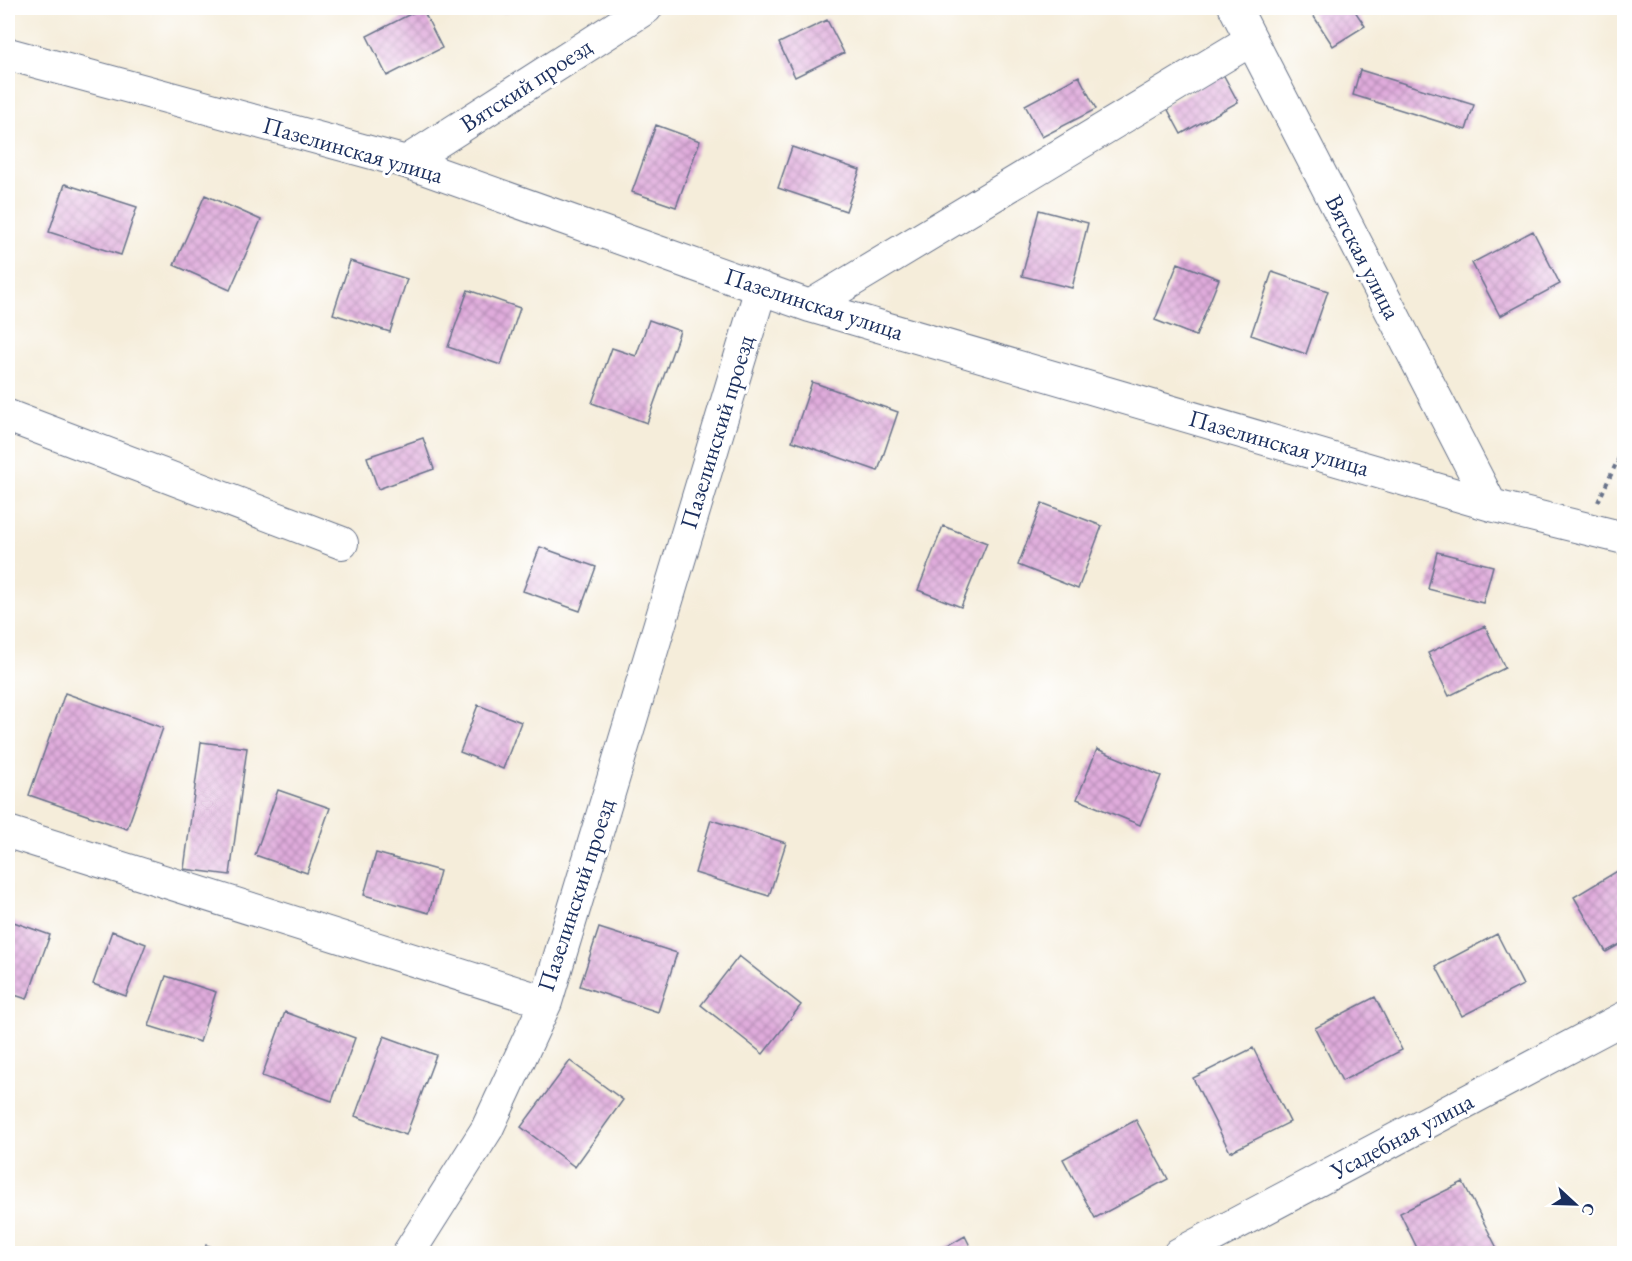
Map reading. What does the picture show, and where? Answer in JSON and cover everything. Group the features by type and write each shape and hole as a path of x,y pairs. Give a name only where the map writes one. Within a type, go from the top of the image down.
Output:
{"street":[{"name":"Вятский проезд","path":"406,162 646,8"},
{"name":"Вятская улица","path":"1235,8 1491,506"},
{"path":"810,306 1251,40"},
{"name":"Пазелинская улица","path":"8,54 406,162 810,306 1491,506 1624,538"},
{"name":"Пазелинский проезд","path":"8,832 546,1002 761,288"},
{"path":"8,416 342,543"},
{"path":"408,1254 487,1129 546,1002"},
{"name":"Усадебная улица","path":"1179,1254 1624,1018"}],"path":[{"path":"1616,8 1624,22"},
{"path":"1595,508 1624,447"},
{"path":"1617,460 1624,464"}],"building":[{"path":"422,8 442,48 387,76 367,36"},
{"path":"501,8 515,8 504,13"},
{"path":"1353,8 1365,26 1333,46 1309,9"},
{"path":"827,20 844,53 795,77 779,43"},
{"path":"1360,70 1474,105 1466,130 1353,95"},
{"path":"1223,74 1238,102 1181,134 1166,106"},
{"path":"1079,76 1096,109 1042,137 1025,105"},
{"path":"656,125 700,141 676,207 632,192"},
{"path":"792,147 860,170 846,211 778,188"},
{"path":"65,184 137,207 121,255 49,232"},
{"path":"205,195 261,220 230,290 174,265"},
{"path":"1039,210 1088,223 1072,288 1022,276"},
{"path":"1533,231 1560,284 1500,316 1472,263"},
{"path":"350,261 407,279 390,332 333,314"},
{"path":"1178,263 1219,279 1196,336 1155,320"},
{"path":"1272,272 1328,291 1306,354 1251,335"},
{"path":"468,290 520,308 501,365 448,347"},
{"path":"649,320 680,331 647,423 592,403 612,348 636,356"},
{"path":"812,382 898,412 878,471 792,441"},
{"path":"423,438 434,469 378,489 367,457"},
{"path":"1042,503 1102,526 1078,589 1018,565"},
{"path":"943,526 987,543 961,607 918,590"},
{"path":"540,547 596,567 580,611 523,591"},
{"path":"1437,552 1493,566 1483,603 1428,589"},
{"path":"1485,626 1505,668 1449,696 1428,653"},
{"path":"65,693 163,728 127,829 29,795"},
{"path":"478,705 521,722 503,769 460,752"},
{"path":"201,742 247,748 230,875 184,869"},
{"path":"1097,749 1161,776 1140,825 1077,799"},
{"path":"278,790 330,808 307,873 255,855"},
{"path":"711,820 786,843 769,896 695,873"},
{"path":"376,853 440,871 429,913 364,895"},
{"path":"1624,867 1624,942 1606,952 1574,897"},
{"path":"8,920 50,935 27,999 8,993"},
{"path":"599,928 677,953 658,1012 580,986"},
{"path":"112,931 146,944 126,996 93,984"},
{"path":"1497,934 1523,985 1462,1016 1436,966"},
{"path":"739,956 801,1005 763,1054 701,1005"},
{"path":"166,976 216,992 200,1042 149,1026"},
{"path":"1375,997 1402,1050 1342,1081 1315,1028"},
{"path":"285,1012 355,1038 332,1101 262,1076"},
{"path":"384,1036 436,1055 406,1135 355,1116"},
{"path":"1253,1048 1290,1122 1230,1152 1193,1078"},
{"path":"570,1061 623,1100 575,1167 521,1127"},
{"path":"1136,1120 1168,1179 1095,1218 1063,1159"},
{"path":"1463,1182 1500,1254 1420,1254 1400,1213"},
{"path":"965,1236 974,1254 934,1254"},
{"path":"206,1245 232,1253 232,1254 204,1254"}]}
